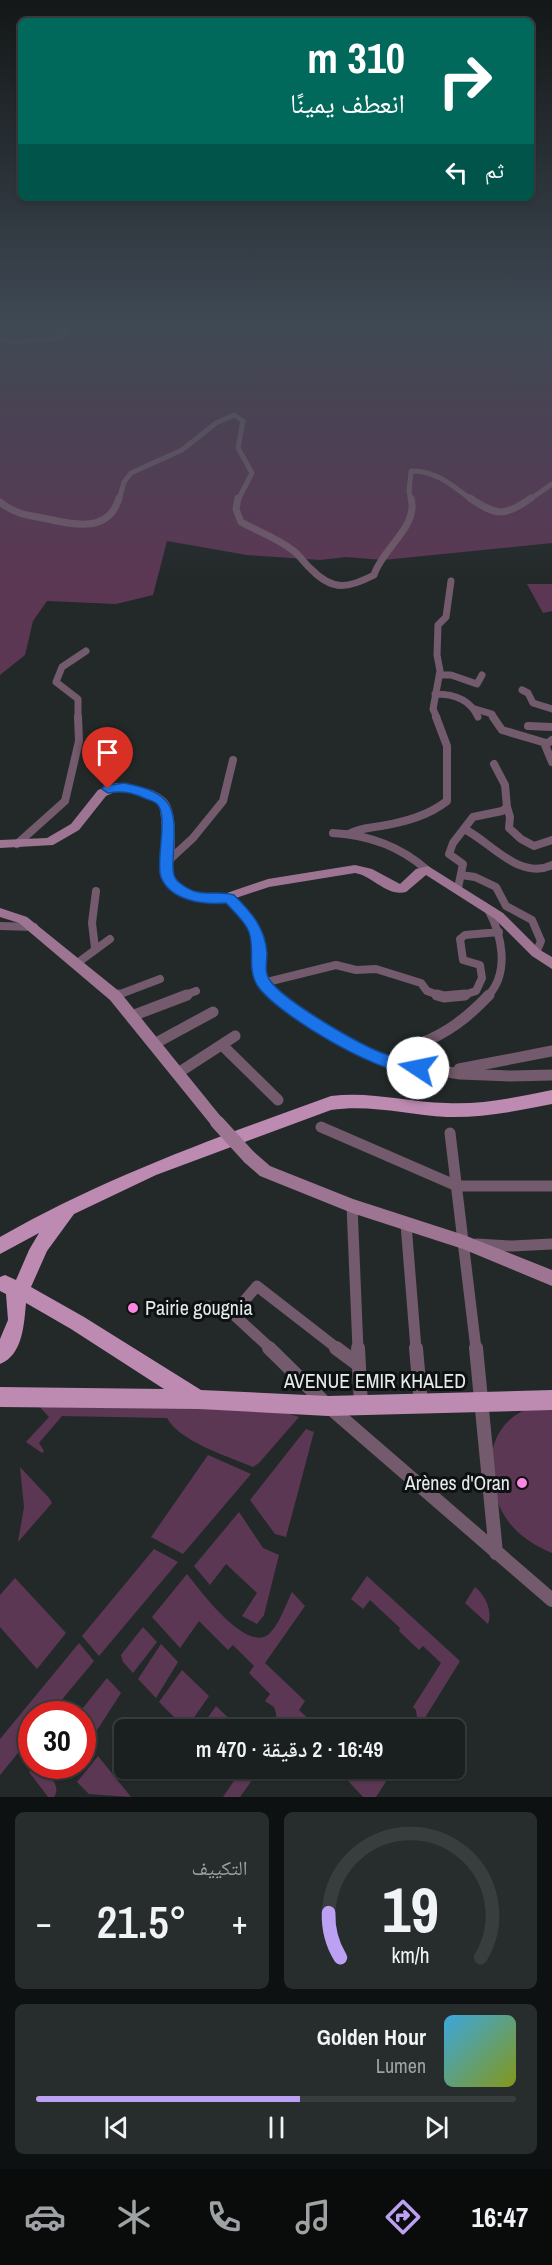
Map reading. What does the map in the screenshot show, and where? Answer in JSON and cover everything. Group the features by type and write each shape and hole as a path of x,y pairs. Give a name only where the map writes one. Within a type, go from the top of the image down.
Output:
{"main road":[{"path":"0,1246 81,1202 150,1170 331,1103 361,1100 445,1111 489,1109 552,1097"},
{"path":"0,1355 12,1338 17,1321 16,1291 29,1278 29,1263 49,1231 81,1202"},
{"path":"16,1291 199,1399"},
{"name":"AVENUE EMIR KHALED","path":"0,1397 199,1399 328,1406 552,1400"}],"street":[{"path":"0,502 10,510 31,517 71,525 98,523 116,508 123,483 132,473 177,454 191,445 219,420 234,415 243,421 238,448 252,473 237,497 237,516 241,522 292,549 324,581 343,587 362,582 374,575 381,559 408,523 414,509 409,492 411,471 428,471 487,509 500,514 511,511 552,484"},
{"path":"349,834 360,828 410,819 440,807 447,801 448,754 445,740 434,716 435,693 440,675 437,655 438,625 446,617 451,581"},
{"path":"17,844 65,801 79,741 78,699 56,682 62,667 86,651"},
{"path":"440,675 451,675 477,684 482,675"},
{"path":"522,690 528,693 533,703 552,709"},
{"path":"435,693 449,694 466,700 477,713 484,710 492,714 499,729 504,732 549,742 552,762"},
{"path":"528,726 552,727"},
{"path":"168,861 193,838 223,801 233,760"},
{"path":"494,764 505,785 510,817 509,828 521,839 534,846 552,840"},
{"path":"0,844 49,842 65,834 79,822 102,793 108,789 124,787 153,795 166,807 168,861 166,876 174,886 186,894 210,900 229,898 268,883 355,869 370,873 395,889 402,889 420,872 427,870"},
{"path":"458,888 463,863 450,856 449,851 473,817 502,811 507,807"},
{"path":"464,829 477,835 487,846 515,864 544,869 552,865"},
{"path":"333,833 349,834 388,844 414,858 427,870 458,888 507,922 536,953 552,964"},
{"path":"461,875 475,877 496,887 506,906 531,919 541,941 536,953"},
{"path":"95,948 92,923 96,891"},
{"path":"229,898 255,929 260,952 259,971 263,983 294,1009 351,1045 388,1062 418,1068 523,1076 552,1075"},
{"path":"418,1068 419,1044 438,1037 463,1022 494,990 500,977 502,956 499,933 488,909"},
{"path":"0,912 23,920 34,927 50,944 115,996 217,1122 265,1171 352,1206 464,1242 552,1278"},
{"path":"0,926 34,927"},
{"path":"263,983 336,965 356,970 376,969 421,983 427,992 458,998 479,989 482,968 478,964 464,961 459,945 460,939 465,935 499,933"},
{"path":"76,964 110,939"},
{"path":"115,996 160,979"},
{"path":"132,1016 196,992"},
{"path":"154,1044 213,1012"},
{"path":"178,1073 235,1036"},
{"path":"222,1045 278,1100"},
{"path":"448,1071 552,1052"},
{"path":"321,1127 457,1186 552,1186"},
{"path":"450,1133 483,1403 496,1553"},
{"path":"352,1206 361,1406"},
{"path":"406,1224 421,1405"},
{"path":"464,1242 512,1246 552,1244"},
{"path":"233,1314 257,1286 359,1365"},
{"path":"208,1306 233,1314 328,1406 552,1600"}],"shaded area":[{"path":"0,411 552,411 552,543 383,560 346,557 320,560 247,555 167,541 153,595 116,604 47,601 33,621 25,655 0,675"},
{"path":"527,584 552,584 552,611 543,613"},
{"path":"38,1405 267,1407 299,1417 253,1467 193,1441 182,1434 167,1418 62,1416 39,1443 44,1451 42,1453 26,1442 49,1417"},
{"name":"Arènes d'Oran","path":"552,1405 552,1553 528,1540 508,1521 495,1493 491,1478 491,1462 493,1447 508,1421 524,1410"},
{"path":"306,1429 314,1432 286,1537 275,1534 250,1500"},
{"path":"208,1455 251,1474 183,1554 151,1537"},
{"path":"20,1467 52,1503 18,1542 24,1507"},
{"path":"239,1512 263,1548 279,1555 264,1615 257,1624 242,1616 257,1593 226,1564 210,1585 194,1566"},
{"path":"154,1549 178,1562 99,1656 82,1636"},
{"path":"187,1574 225,1618 249,1636 261,1638 274,1629 292,1592 305,1606 265,1663 305,1701 299,1710 308,1719 276,1719 274,1707 265,1701 270,1694 249,1673 254,1666 233,1645 228,1650 199,1621 180,1648 152,1617"},
{"path":"367,1576 460,1661 424,1719 417,1717 413,1707 441,1663 423,1646 419,1650 399,1631 400,1628 370,1600 363,1609 351,1599"},
{"path":"15,1578 66,1633 37,1669 0,1627 0,1595"},
{"path":"475,1587 487,1604 488,1624 465,1603"},
{"path":"143,1627 157,1642 133,1673 123,1662 121,1655"},
{"path":"79,1643 94,1661 61,1701 31,1701"},
{"path":"161,1644 178,1662 156,1698 138,1679"},
{"path":"182,1670 209,1696 193,1719 176,1719 159,1702"},
{"path":"107,1678 121,1693 96,1732 96,1701 88,1701"},
{"path":"216,1706 230,1719 207,1719"},
{"path":"18,1717 18,1753 0,1775 0,1739"},
{"path":"98,1756 114,1779 117,1779 131,1797 89,1794 77,1782 79,1779 96,1779"},
{"path":"34,1779 53,1780 56,1793 54,1797 48,1797"},
{"path":"235,1779 253,1779 240,1797 223,1797"},
{"path":"346,1779 388,1779 376,1797 363,1797"}],"place":[{"name":"Pairie gougnia","path":"133,1308"},
{"name":"Arènes d'Oran","path":"522,1483"}],"route":[{"path":"108,789 124,787 135,789 161,800 166,807 168,828 166,876 174,886 186,894 210,900 229,898 255,929 260,952 259,971 263,983 277,996 324,1030 360,1051 388,1062 418,1068"}]}
